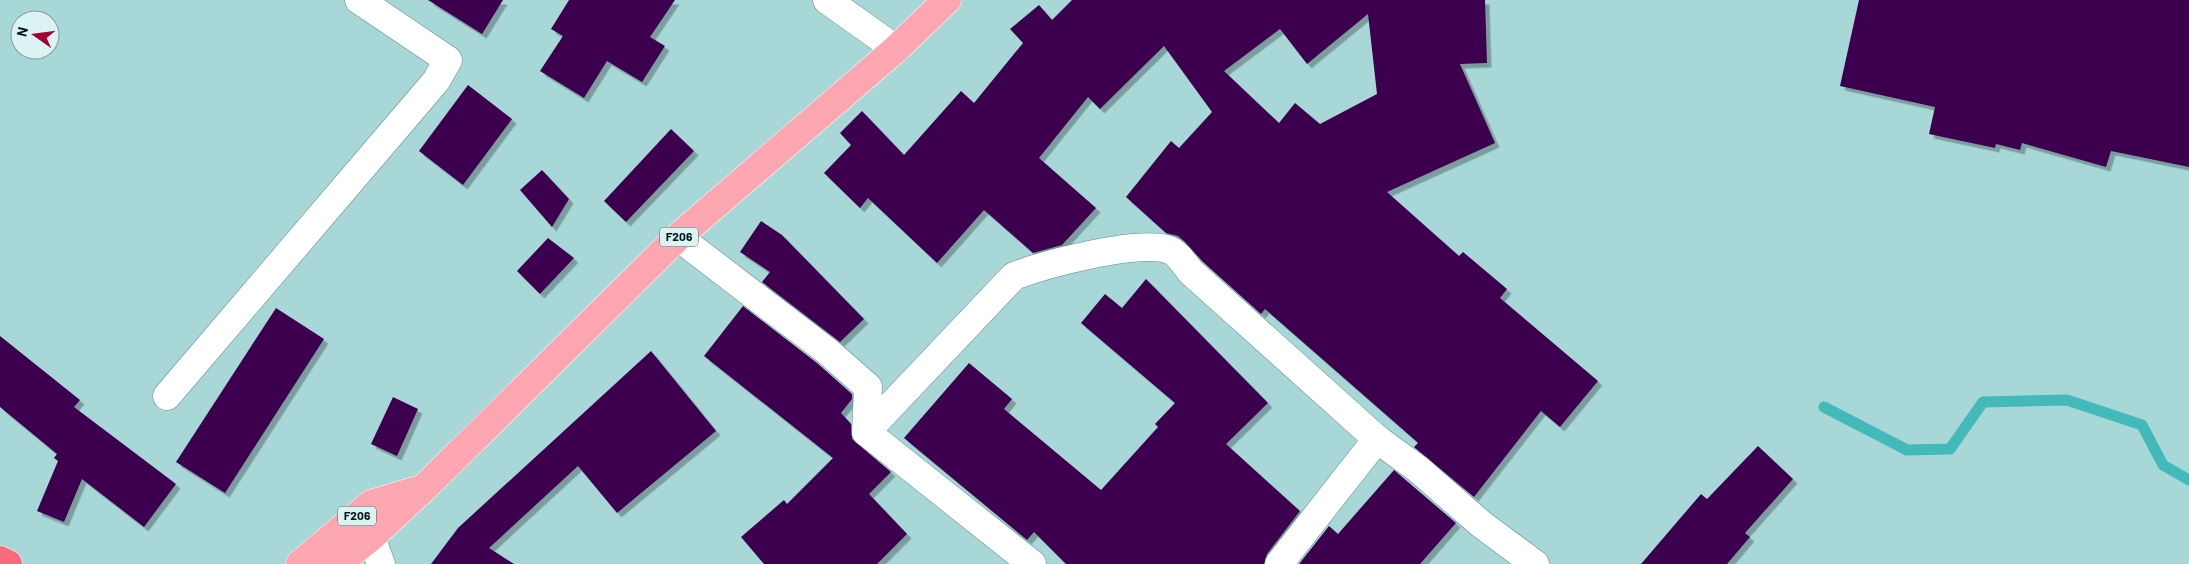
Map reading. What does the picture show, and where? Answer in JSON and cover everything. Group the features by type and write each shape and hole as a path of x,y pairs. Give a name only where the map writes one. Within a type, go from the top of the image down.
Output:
{"highway":[{"path":"0,560 8,564"}],"main road":[{"name":"F206","path":"337,564 371,537 424,488 678,237 896,49 946,0"},
{"name":"F206","path":"300,564 371,504 424,488"}],"street":[{"path":"167,396 436,81 448,60 359,0"},
{"path":"827,0 896,49"},
{"path":"678,237 827,351 868,387 866,432"},
{"path":"866,432 1014,276 1040,266 1140,246 1171,250 1191,272 1377,439 1418,469 1481,524 1535,564"},
{"path":"866,432 1032,564"},
{"path":"1279,564 1377,439"},
{"path":"371,504 371,537 381,564"}],"building":[{"path":"428,0 503,0 482,34"},
{"path":"569,0 675,0 650,37 665,46 642,82 607,61 584,98 540,71 563,36 551,29"},
{"path":"1072,0 1485,0 1487,63 1460,64 1495,143 1387,192 1459,256 1463,252 1507,289 1500,298 1598,381 1560,427 1541,411 1474,497 1414,447 1418,443 1416,441 1265,309 1261,314 1202,261 1185,242 1178,236 1166,233 1126,197 1171,141 1179,148 1212,112 1164,46 1100,109 1088,97 1039,158 1096,208 1062,245 1033,253 984,210 937,263 868,198 860,208 824,173 851,145 840,133 862,111 904,155 961,91 974,103 1023,43 1010,29 1039,5 1052,20","holes":["1368,14 1377,94 1320,124 1295,103 1279,123 1224,71 1280,29 1307,64"]},
{"path":"1859,0 2189,0 2189,167 2111,151 2106,167 2022,143 2020,150 1996,144 1995,148 1929,134 1935,107 1840,86"},
{"path":"468,85 512,119 463,185 419,151"},
{"path":"671,129 694,151 626,222 604,201"},
{"path":"542,170 569,199 552,227 520,190"},
{"path":"761,221 782,235 864,319 840,342 762,282 770,272 740,252"},
{"path":"548,238 574,258 540,294 517,271"},
{"path":"1146,279 1268,403 1226,444 1300,511 1267,554 1264,564 1066,564 1034,532 1027,540 904,438 969,363 1012,399 1004,409 1101,490 1158,427 1155,424 1175,403 1081,323 1105,294 1122,308"},
{"path":"743,306 817,363 852,394 852,399 841,413 851,424 852,439 891,472 869,494 907,534 877,564 764,564 741,537 784,500 787,504 833,458 704,356"},
{"path":"276,308 324,339 225,493 176,462"},
{"path":"0,336 80,400 74,407 176,484 144,527 82,479 64,522 37,511 58,461 54,458 57,454 0,407"},
{"path":"651,351 716,431 617,513 578,466 489,548 514,564 431,564 458,528"},
{"path":"393,397 418,409 397,456 371,444"},
{"path":"1758,446 1793,479 1745,533 1750,537 1727,564 1641,564 1701,494 1707,499"},
{"path":"1394,470 1456,523 1420,564 1299,564 1329,526 1338,534"}],"waterway":[{"path":"1824,407 1907,450 1950,449 1983,402 2067,400 2142,425 2163,465 2189,480"}]}
